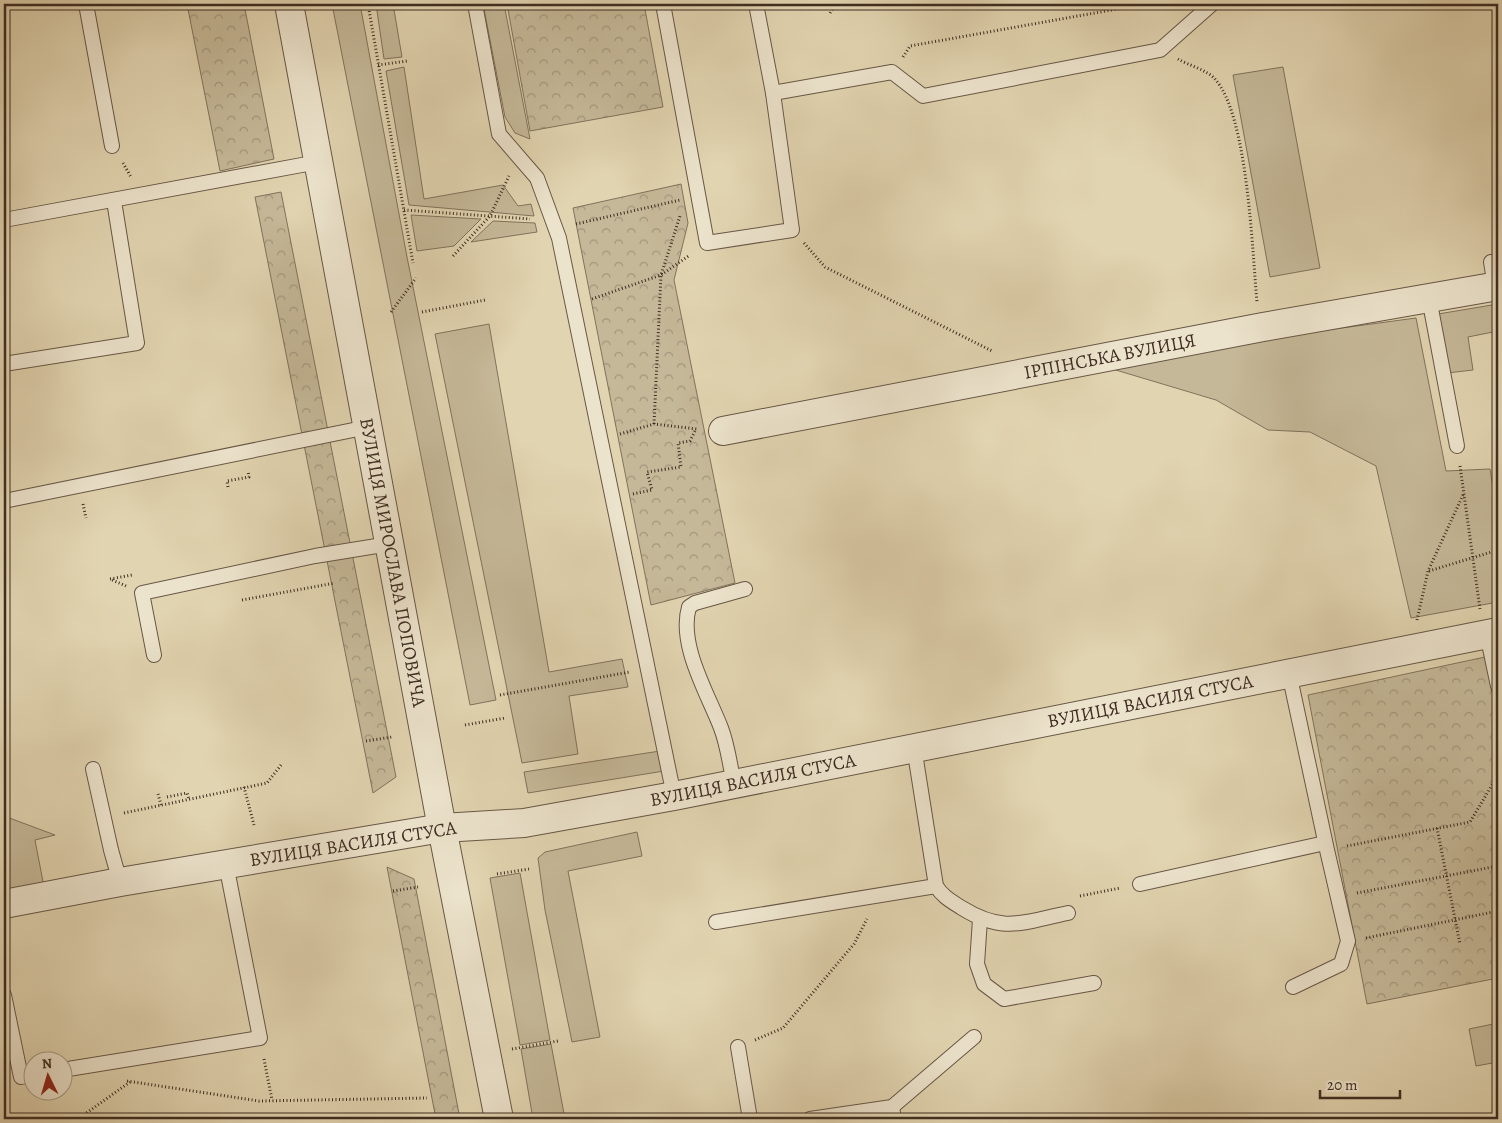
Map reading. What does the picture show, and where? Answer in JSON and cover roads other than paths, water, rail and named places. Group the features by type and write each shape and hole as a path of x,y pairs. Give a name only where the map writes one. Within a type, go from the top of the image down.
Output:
{"street":[{"name":"ВУЛИЦЯ МИРОСЛАВА ПОПОВИЧА","path":"289,4 442,828 499,1119"},
{"name":"ІРПІНСЬКА ВУЛИЦЯ","path":"723,431 1263,327 1429,298 1495,278"},
{"name":"ВУЛИЦЯ ВАСИЛЯ СТУСА","path":"4,904 120,882 442,828 524,823 674,796 1488,634"}],"lane":[{"path":"86,4 112,146"},
{"path":"475,4 499,134 537,178 555,224 674,796"},
{"path":"663,4 692,197 707,243 792,230 773,93 756,4"},
{"path":"773,93 892,72 923,96 1160,50 1212,4"},
{"path":"4,220 143,196 318,162"},
{"path":"4,364 136,343 114,201"},
{"path":"1429,298 1457,446"},
{"path":"4,501 368,427"},
{"path":"154,655 142,593 315,556 389,544"},
{"path":"734,784 722,730 690,648 686,623 689,607 695,603 745,589"},
{"path":"1488,634 1498,686"},
{"path":"1290,673 1348,941 1341,964 1293,987"},
{"path":"914,747 936,886 943,897 980,919 1008,925 1068,912"},
{"path":"93,769 110,850 120,882"},
{"path":"1140,884 1326,846"},
{"path":"72,1068 260,1038 226,864"},
{"path":"716,922 936,886"},
{"path":"980,919 977,964 984,984 1004,999 1094,983"},
{"path":"4,994 22,1077"},
{"path":"810,1119 893,1113 974,1037"},
{"path":"738,1047 750,1119"}]}
